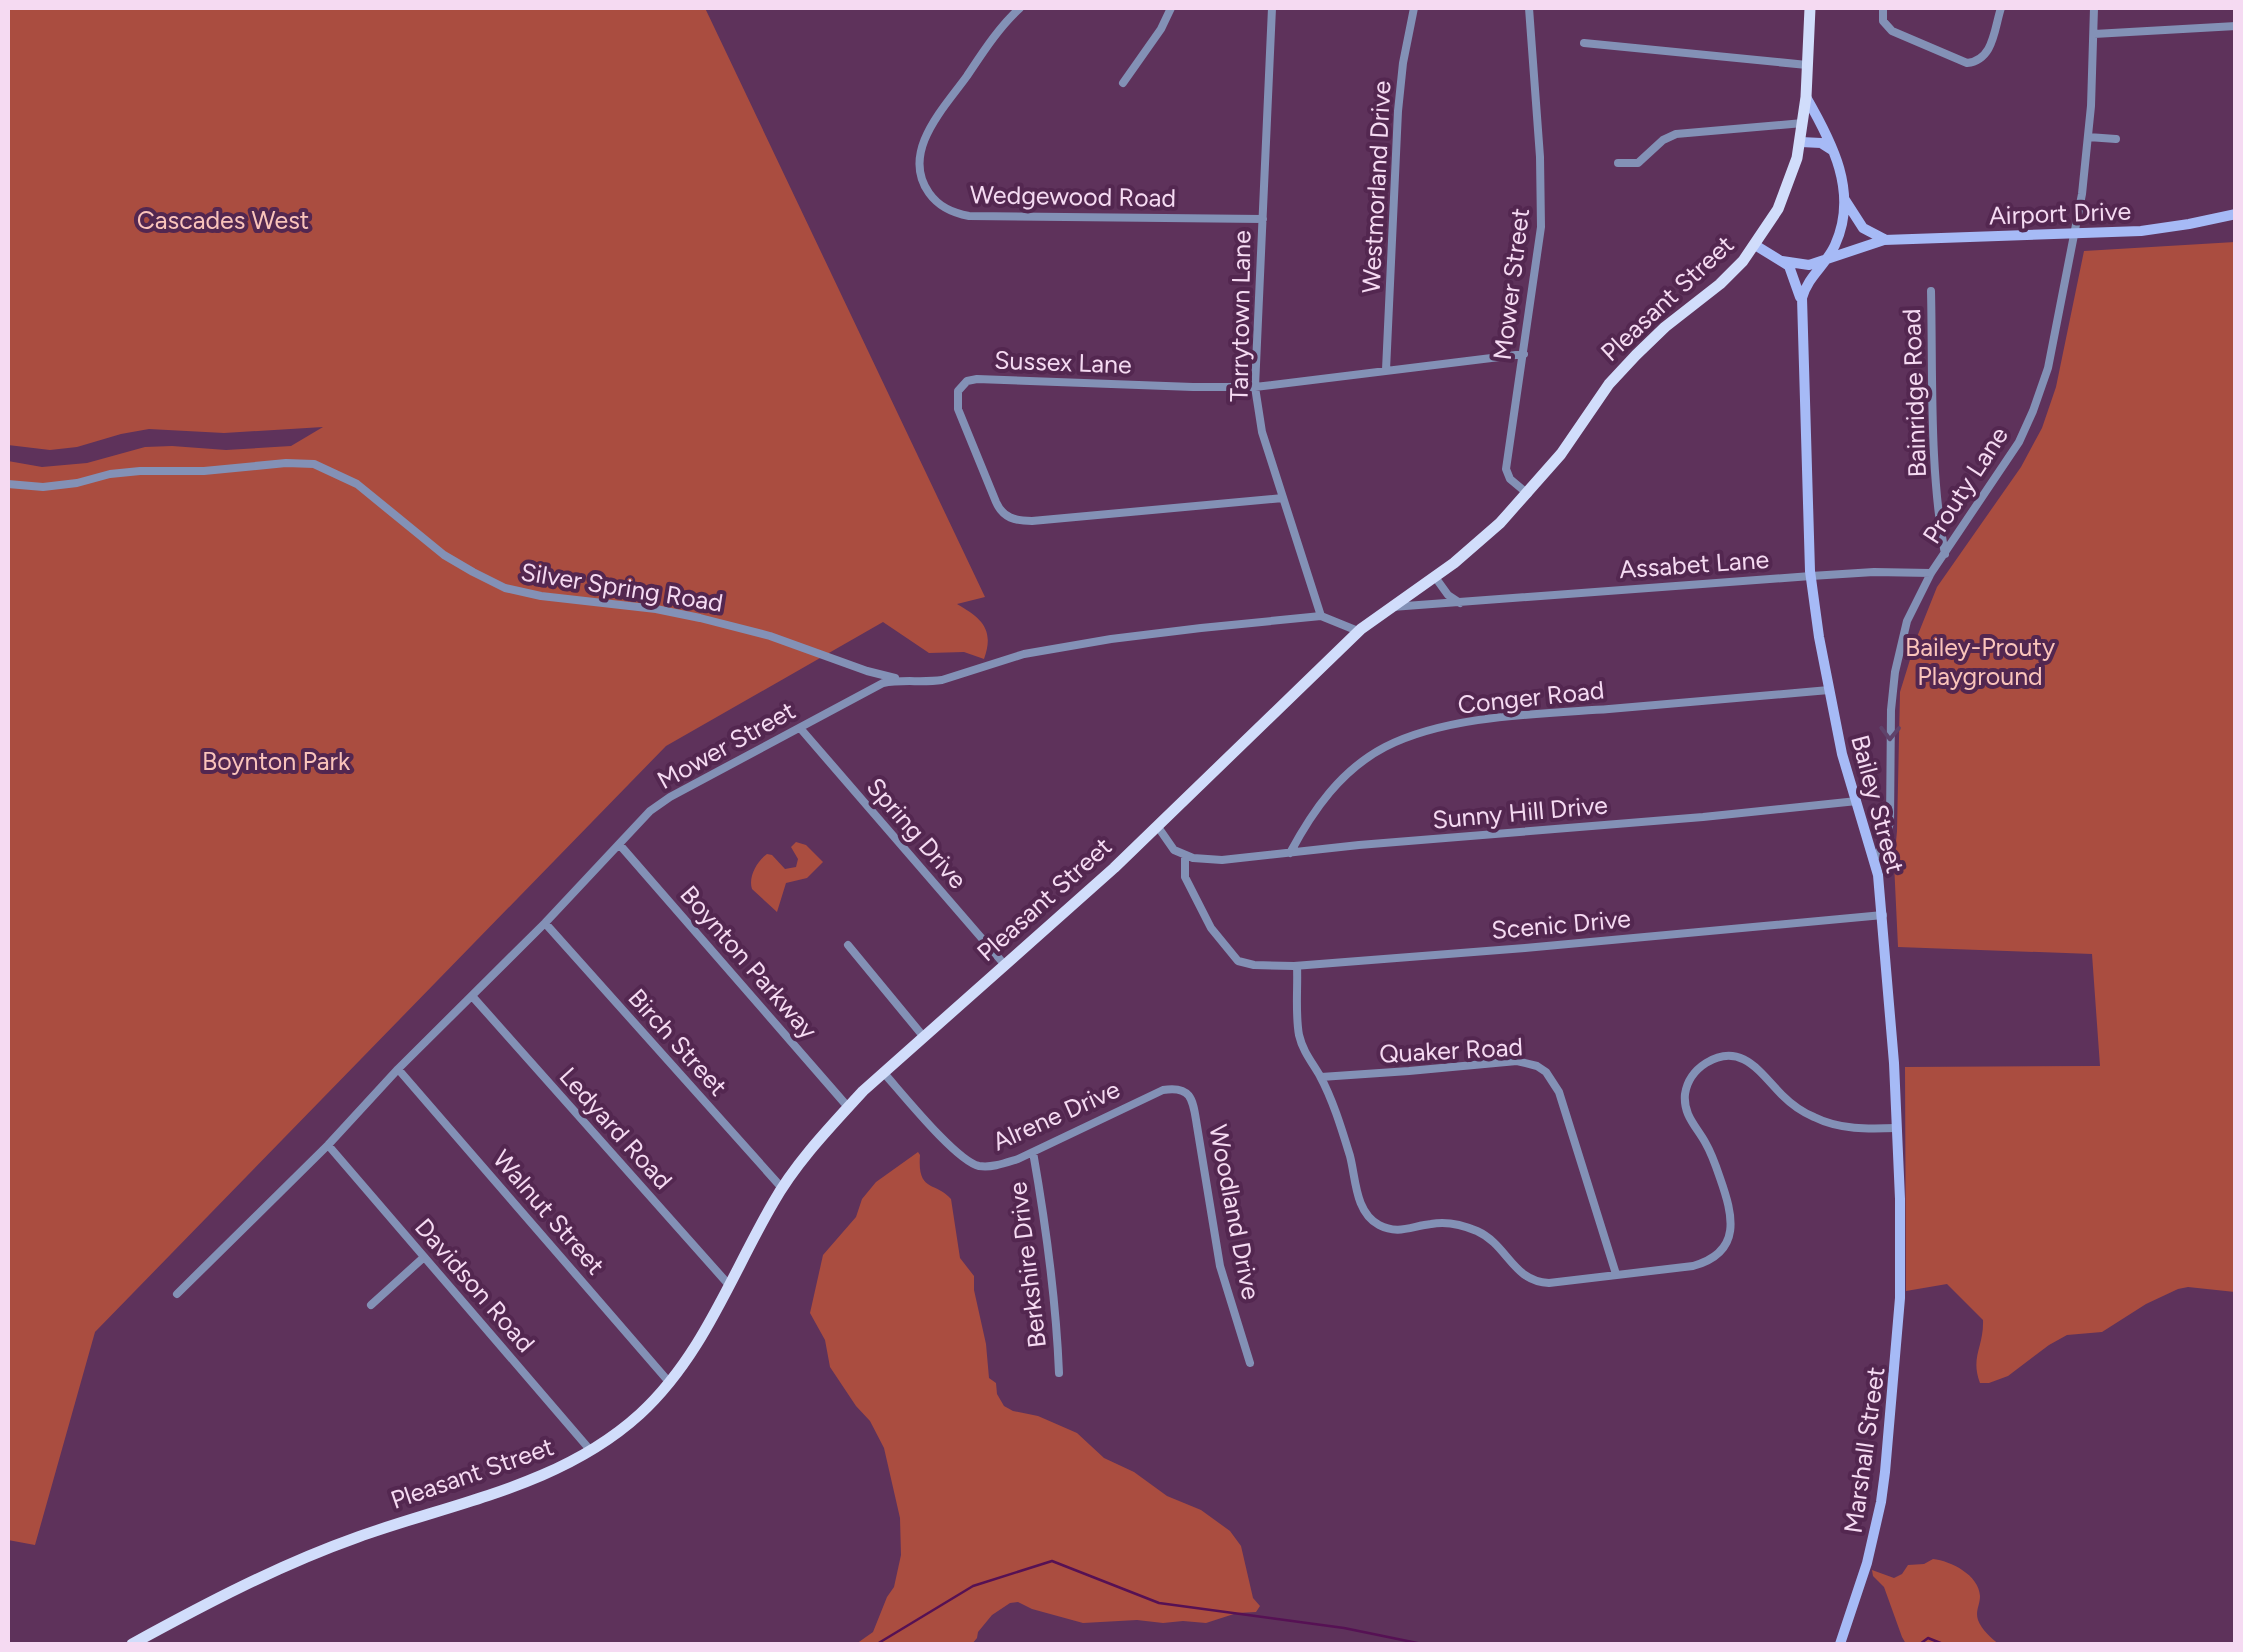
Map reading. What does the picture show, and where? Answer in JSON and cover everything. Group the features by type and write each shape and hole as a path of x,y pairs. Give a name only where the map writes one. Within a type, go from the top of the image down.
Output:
{"main road":[{"name":"Pleasant Street","path":"132,1644 322,1550 540,1477 591,1451 641,1413 708,1328 782,1188 848,1107 1158,827 1358,631 1435,577 1500,524 1561,454 1609,384 1636,354 1731,274 1755,245 1784,196 1801,142 1810,8"}],"street":[{"name":"Wedgewood Road","path":"1020,8 996,34 924,138 919,158 922,179 940,205 969,216 1263,219"},
{"path":"1123,83 1161,30 1171,8"},
{"name":"Tarrytown Lane","path":"1272,8 1255,387 1262,432 1322,616"},
{"name":"Westmorland Drive","path":"1386,370 1399,100 1414,8"},
{"name":"Mower Street","path":"1528,494 1510,480 1506,471 1542,213 1530,8"},
{"path":"1882,8 1884,21 1892,31 1970,63 1982,59 1988,51 2001,8"},
{"name":"Prouty Lane","path":"1874,859 1890,823 1891,710 1907,622 1932,573 2019,442 2034,411 2055,340 2082,194 2094,8"},
{"path":"2094,34 2236,26"},
{"path":"1584,42 1807,66"},
{"path":"1806,97 1836,154 1845,200 1862,228 1884,240"},
{"path":"1618,163 1638,163 1663,140 1676,134 1803,124"},
{"path":"2088,137 2116,139"},
{"path":"1801,142 1821,143 1836,154"},
{"path":"1824,260 1834,247 1845,200"},
{"name":"Airport Drive","path":"1782,261 1804,266 1884,240 2141,231 2236,214"},
{"path":"1755,245 1782,261"},
{"name":"Bailey Street","path":"1802,303 1808,282 1824,260"},
{"name":"Bailey Street","path":"1782,261 1793,273 1802,303 1811,576 1842,754 1874,859 1883,914 1897,1128 1899,1317"},
{"name":"Bainridge Road","path":"1930,291 1936,461 1945,554"},
{"name":"Sussex Lane","path":"1283,498 1032,521 1010,519 998,508 957,402 958,392 977,378 1255,387 1524,354"},
{"name":"Silver Spring Road","path":"8,484 43,487 140,471 286,462 314,464 357,484 444,554 505,588 700,618 903,679"},
{"name":"Assabet Lane","path":"1390,608 1811,576 1932,573"},
{"path":"1435,577 1460,603"},
{"path":"1422,586 1436,600 1447,604"},
{"name":"Mower Street","path":"177,1294 328,1145 650,811 670,797 871,689 903,679 942,680 1024,654 1110,639 1322,616 1358,631"},
{"name":"Conger Road","path":"1290,852 1305,823 1335,784 1381,749 1434,728 1829,690"},
{"name":"Spring Drive","path":"800,728 1004,964"},
{"name":"Sunny Hill Drive","path":"1186,856 1222,860 1858,801"},
{"path":"1158,827 1174,850 1186,856"},
{"name":"Boynton Parkway","path":"619,844 848,1107"},
{"name":"Scenic Drive","path":"1186,856 1185,878 1203,912 1232,955 1254,965 1297,966 1525,948 1883,914"},
{"name":"Birch Street","path":"545,923 782,1188"},
{"path":"848,945 923,1036"},
{"path":"1297,966 1300,1039 1320,1077 1365,1212 1376,1223 1398,1230 1438,1223 1466,1227 1493,1241 1521,1273 1537,1282 1700,1264 1726,1241 1731,1228 1730,1207 1706,1144 1685,1107 1690,1078 1712,1060 1733,1056 1753,1064 1787,1100 1823,1121 1854,1128 1897,1128"},
{"name":"Ledyard Road","path":"472,996 729,1286"},
{"name":"Quaker Road","path":"1320,1077 1517,1061 1537,1066 1546,1072 1558,1092 1616,1274"},
{"name":"Walnut Street","path":"398,1069 669,1382"},
{"name":"Alrene Drive","path":"883,1072 940,1135 970,1163 982,1166 996,1166 1034,1152 1163,1090"},
{"name":"Woodland Drive","path":"1163,1090 1184,1091 1193,1104 1220,1266 1250,1363"},
{"name":"Davidson Road","path":"328,1145 591,1451"},
{"name":"Berkshire Drive","path":"1034,1152 1056,1317 1059,1373"},
{"path":"371,1306 423,1258"},
{"name":"Marshall Street","path":"1840,1644 1867,1563 1881,1502 1899,1317"}],"green space":[{"name":"Boynton Park","path":"8,8 705,8 985,597 957,604 979,620 988,640 984,659 964,652 929,653 883,622 666,746 95,1332 35,1545 8,1540 8,461 42,467 87,463 145,447 226,450 291,446 323,427 224,433 149,429 77,447 50,450 8,445"},
{"name":"Bailey-Prouty Playground","path":"2235,242 2235,1292 2178,1289 2102,1332 2067,1335 2008,1376 1980,1383 1976,1366 1983,1320 1947,1284 1906,1291 1905,1067 2100,1066 2092,954 1898,947 1894,863 1900,692 1937,587 2021,467 2042,428 2056,387 2084,251"},
{"path":"796,842 806,845 823,862 807,878 786,883 777,912 752,889 752,874 767,854 785,869 796,867 798,859 791,847"},
{"path":"918,1152 925,1181 951,1199 960,1258 974,1276 989,1378 996,1383 1004,1406 1077,1433 1104,1458 1134,1472 1167,1496 1201,1510 1230,1531 1241,1546 1253,1598 1260,1606 1256,1612 1237,1613 1206,1623 1083,1623 1018,1602 992,1615 972,1644 856,1644 873,1632 894,1587 901,1555 900,1518 884,1448 870,1421 830,1367 825,1340 810,1313 823,1255 856,1217 862,1199 876,1182"},
{"path":"1933,1559 1956,1566 1975,1582 1980,1596 1978,1620 1999,1644 1906,1644 1884,1587 1872,1570 1894,1578 1908,1565"}],"waterway":[{"path":"877,1644 973,1586 1052,1561 1159,1603 1344,1628 1422,1644"},
{"path":"1920,1644 1928,1638 1943,1644"}],"park label":[{"name":"Cascades West","path":"223,220"}]}
